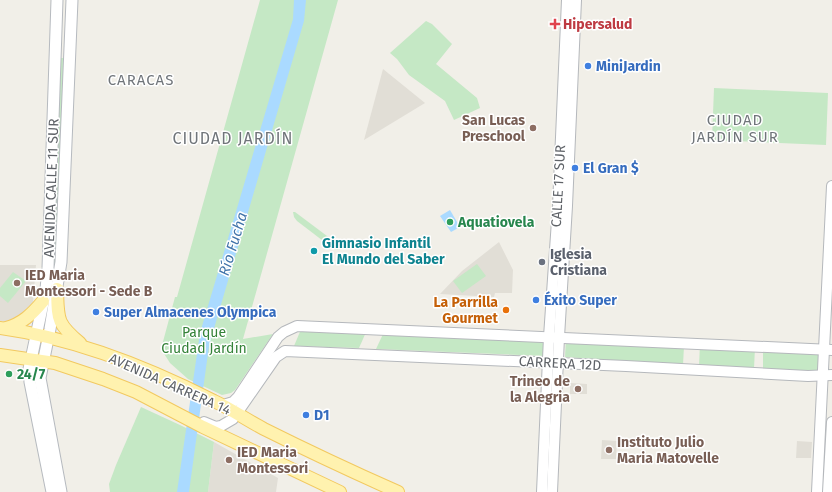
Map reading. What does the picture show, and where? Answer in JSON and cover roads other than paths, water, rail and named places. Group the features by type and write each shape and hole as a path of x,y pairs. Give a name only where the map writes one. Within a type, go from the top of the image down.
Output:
{"main road":[{"name":"AVENIDA CALLE 11 SUR","path":"52,492 28,369 43,301 49,259 57,0"},
{"name":"AVENIDA CALLE 11 SUR","path":"61,492 40,383 57,289 62,245 72,0"},
{"path":"57,289 58,315 61,325 85,348"},
{"path":"2,328 23,320 34,312 43,301"},
{"name":"AVENIDA CARRERA 14","path":"2,328 48,336 145,370 186,387 223,405 262,428 304,449 398,492"},
{"name":"AVENIDA CARRERA 14","path":"0,355 64,365 136,392 340,492"}],"street":[{"name":"CALLE 17 SUR","path":"552,492 553,363 566,0"},
{"name":"CALLE 17 SUR","path":"554,337 567,199 576,0"},
{"path":"817,492 827,375 832,186"},
{"name":"CARRERA 12D","path":"223,405 233,402 238,397 278,337 284,332 297,326 828,349"},
{"name":"CARRERA 12D","path":"238,414 276,357 282,352 287,351 827,375"},
{"name":"CALLE 17 SUR","path":"542,492 553,363"},
{"path":"204,425 216,427 221,426 233,419 238,414"},
{"path":"828,492 832,422"}],"water":[{"name":"Río Fucha","path":"294,0 306,0 304,21 209,346 189,492 177,492 200,333 293,19"},
{"name":"Aquatiovela","path":"450,210 460,227 451,232 440,216"}],"place":[{"name":"Hipersalud","path":"555,24"},
{"name":"MiniJardin","path":"588,66"},
{"name":"San Lucas Preschool","path":"533,128"},
{"name":"El Gran $","path":"575,168"},
{"name":"Aquatiovela","path":"450,222"},
{"name":"Gimnasio Infantil El Mundo del Saber","path":"314,251"},
{"name":"Iglesia Cristiana","path":"542,262"},
{"name":"IED Maria Montessori - Sede B","path":"17,283"},
{"name":"Éxito Super","path":"536,300"},
{"name":"La Parrilla Gourmet","path":"506,310"},
{"name":"Super Almacenes Olympica","path":"96,312"},
{"name":"24/7","path":"9,374"},
{"name":"Trineo de la Alegria","path":"578,389"},
{"name":"D1","path":"306,415"},
{"name":"Instituto Julio Maria Matovelle","path":"609,450"},
{"name":"IED Maria Montessori","path":"229,460"}],"district":[{"name":"CARACAS","path":"141,80"},
{"name":"CIUDAD JARDÍN SUR","path":"735,128"},
{"name":"CIUDAD JARDÍN","path":"233,138"}],"park label":[{"name":"Parque Ciudad Jardín","path":"204,340"}]}
